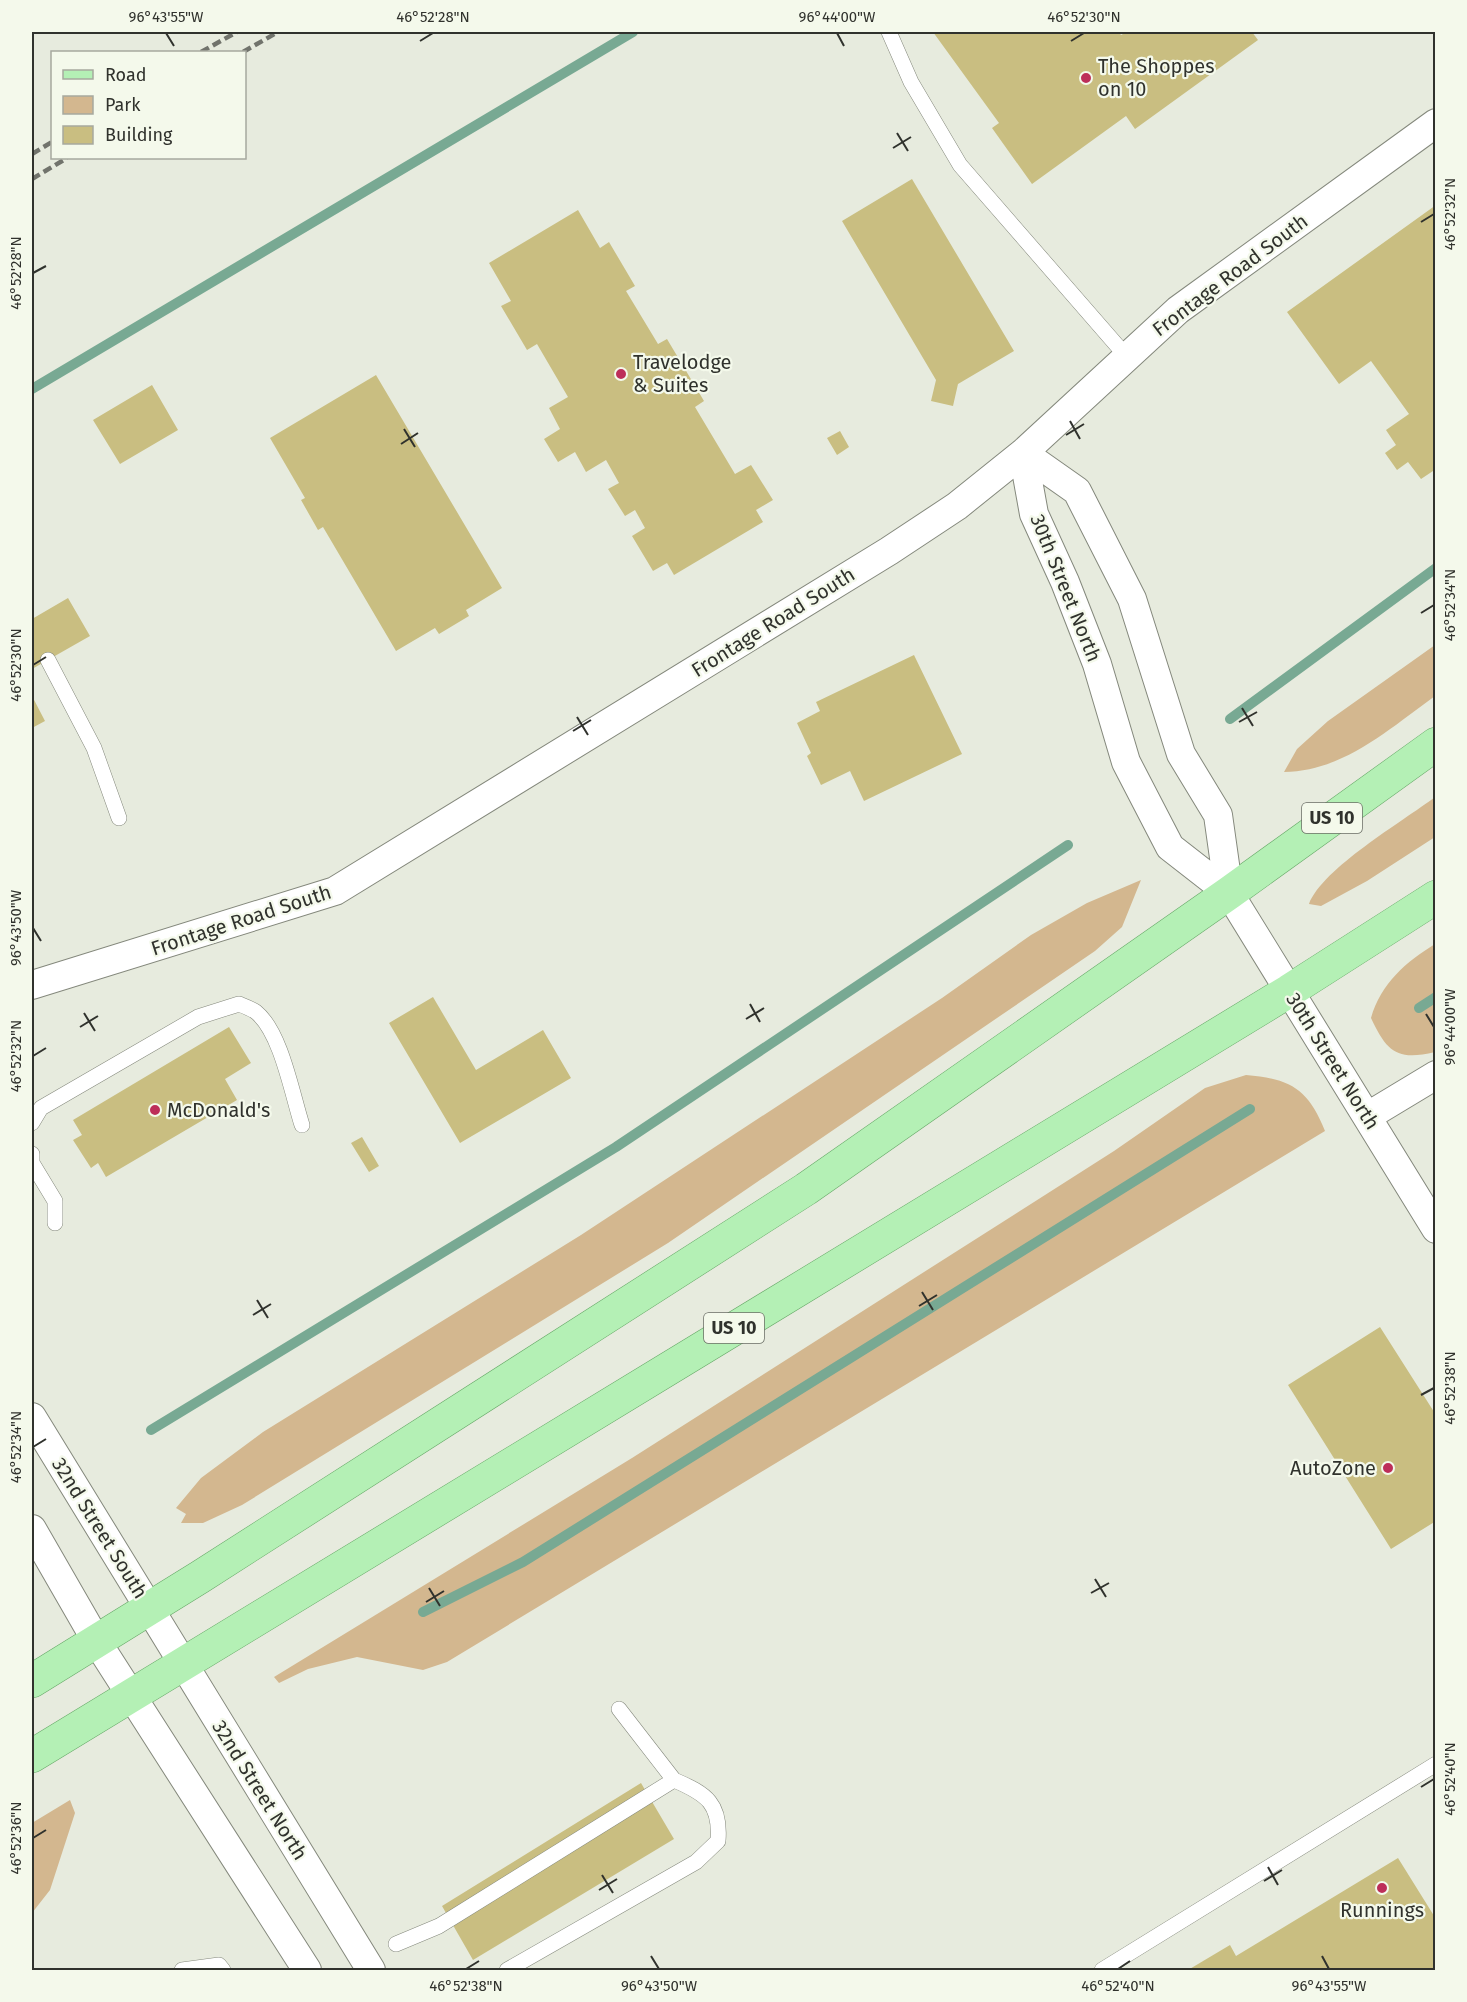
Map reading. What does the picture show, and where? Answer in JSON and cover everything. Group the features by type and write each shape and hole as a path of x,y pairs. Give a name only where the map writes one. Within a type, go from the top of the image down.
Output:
{"main road":[{"name":"US 10","path":"32,1681 97,1642 806,1189 1229,893 1436,744"},
{"name":"US 10","path":"32,1756 1289,991 1436,897"}],"street":[{"name":"Frontage Road South","path":"32,985 335,891 889,551 957,506 1023,453 1178,310 1436,123"},
{"name":"30th Street North","path":"1023,453 1077,491 1132,599 1181,754 1218,815 1229,893"},
{"name":"30th Street North","path":"1023,453 1034,514 1065,582 1097,664 1126,762 1170,847 1229,893 1436,1229"},
{"path":"1368,1116 1436,1075"},
{"name":"32nd Street South","path":"32,1417 150,1608"},
{"path":"32,1529 97,1642 307,1971"},
{"name":"32nd Street North","path":"150,1608 371,1971"}],"lane":[{"path":"889,32 911,82 960,165 1127,357"},
{"path":"48,660 94,748 119,818"},
{"path":"32,1123 41,1108 198,1017 239,1004 257,1012 283,1053 287,1078 302,1125"},
{"path":"32,1154 32,1163 55,1202 55,1223"},
{"path":"507,1971 696,1862 718,1841 719,1823 714,1806 698,1790 674,1780 619,1709"},
{"path":"1102,1971 1436,1764"},
{"path":"396,1944 439,1926 674,1780"},
{"path":"182,1971 219,1965 222,1971"}],"green space":[{"path":"1435,645 1435,696 1383,734 1346,756 1306,770 1284,772 1297,749 1328,721"},
{"path":"1435,797 1435,837 1367,881 1321,906 1309,904 1317,890 1346,861"},
{"path":"1141,880 1122,927 1095,951 668,1243 242,1505 203,1523 181,1523 186,1514 176,1508 201,1478 263,1432 581,1235 942,998 1031,935 1087,903"},
{"path":"1435,944 1435,1052 1422,1055 1402,1054 1388,1046 1371,1018 1388,984 1414,958"},
{"path":"1246,1075 1286,1083 1296,1089 1312,1105 1325,1131 447,1662 423,1670 357,1657 308,1669 279,1683 274,1677 632,1458 1114,1151 1205,1088"},
{"path":"70,1800 75,1813 50,1890 32,1913 32,1823"}],"building":[{"name":"The Shoppes on 10","path":"933,32 1119,32 1121,35 1127,32 1252,32 1258,40 1135,129 1126,116 1032,184 992,128 999,123"},
{"path":"912,179 1014,351 958,384 953,406 931,401 936,380 842,221"},
{"path":"1436,205 1436,469 1421,479 1408,462 1397,470 1385,453 1396,445 1386,430 1409,414 1371,361 1339,384 1287,312"},
{"name":"Travelodge & Suites","path":"578,210 600,248 609,242 635,286 626,291 658,344 667,339 704,401 695,407 735,474 751,465 773,500 756,510 763,522 674,575 667,563 653,571 632,536 645,528 635,510 625,516 608,489 619,483 606,460 586,472 575,452 558,462 544,439 560,429 549,408 568,397 537,344 527,350 501,306 511,301 489,263"},
{"path":"376,375 502,588 466,610 469,616 439,634 435,628 396,651 323,527 318,530 301,500 305,498 270,438"},
{"path":"152,385 178,430 120,464 93,420"},
{"path":"840,431 849,447 837,455 827,438"},
{"path":"68,598 90,636 32,669 32,619"},
{"path":"914,655 962,754 864,801 850,771 821,785 807,756 811,753 797,723 820,711 816,702"},
{"path":"32,696 45,721 32,728"},
{"path":"433,997 476,1070 543,1030 571,1078 460,1143 389,1023"},
{"name":"McDonald's","path":"229,1027 251,1063 225,1079 237,1100 106,1177 98,1163 91,1168 73,1140 82,1135 73,1120"},
{"path":"362,1137 379,1166 369,1172 351,1143"},
{"name":"AutoZone","path":"1380,1327 1436,1415 1436,1521 1391,1549 1288,1385"},
{"path":"641,1783 674,1839 473,1960 442,1906"},
{"name":"Runnings","path":"1398,1858 1436,1919 1436,1970 1188,1970 1230,1945 1236,1956"}],"waterway":[{"path":"32,389 633,32"},
{"path":"1230,719 1436,568"},
{"path":"151,1430 616,1147 1068,845"},
{"path":"1419,1008 1436,997"},
{"path":"423,1612 523,1562 1250,1109"}],"railway":[{"path":"203,51 237,32"},
{"path":"245,51 278,32"},
{"path":"32,154 51,143"},
{"path":"32,179 65,159"}],"place":[{"name":"The Shoppes on 10","path":"1086,78"},
{"name":"Travelodge & Suites","path":"621,374"},
{"name":"McDonald's","path":"155,1110"},
{"name":"AutoZone","path":"1388,1468"},
{"name":"Runnings","path":"1382,1888"}]}
